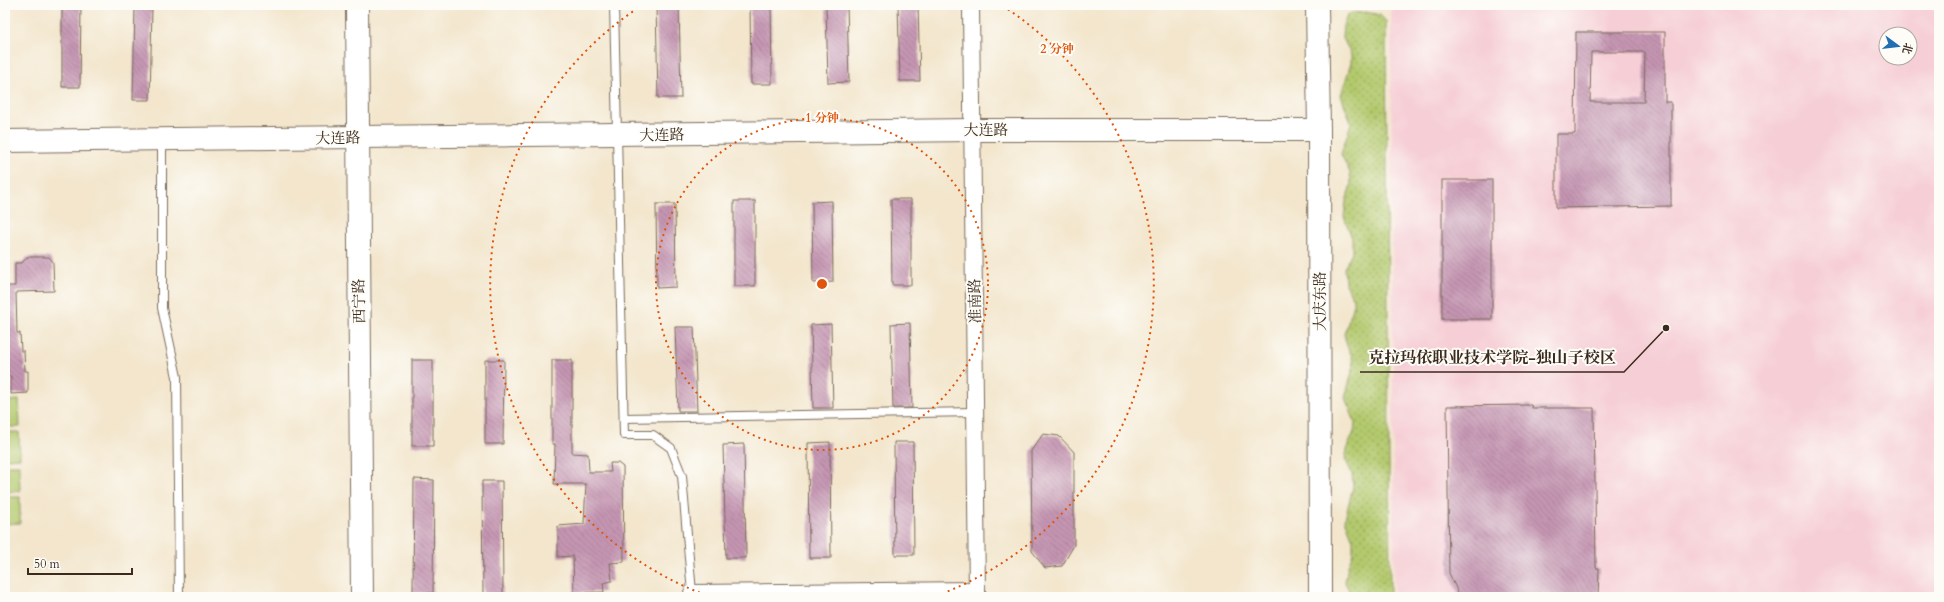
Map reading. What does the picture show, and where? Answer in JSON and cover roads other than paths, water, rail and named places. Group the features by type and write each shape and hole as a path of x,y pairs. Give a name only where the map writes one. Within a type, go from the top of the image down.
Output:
{"street":[{"name":"西宁路","path":"357,5 362,597"},
{"name":"准南路","path":"971,5 977,593"},
{"name":"大庆东路","path":"1317,5 1319,130 1320,597"},
{"name":"大连路","path":"5,141 972,130 1319,130"},
{"path":"692,595 977,593"}],"lane":[{"path":"614,5 624,435 653,435 671,448 682,476 692,595"},
{"path":"162,140 162,308 177,377 179,597"},
{"path":"624,418 976,412"}],"place":[{"name":"克拉玛依职业技术学院-独山子校区","path":"1666,328"}]}
